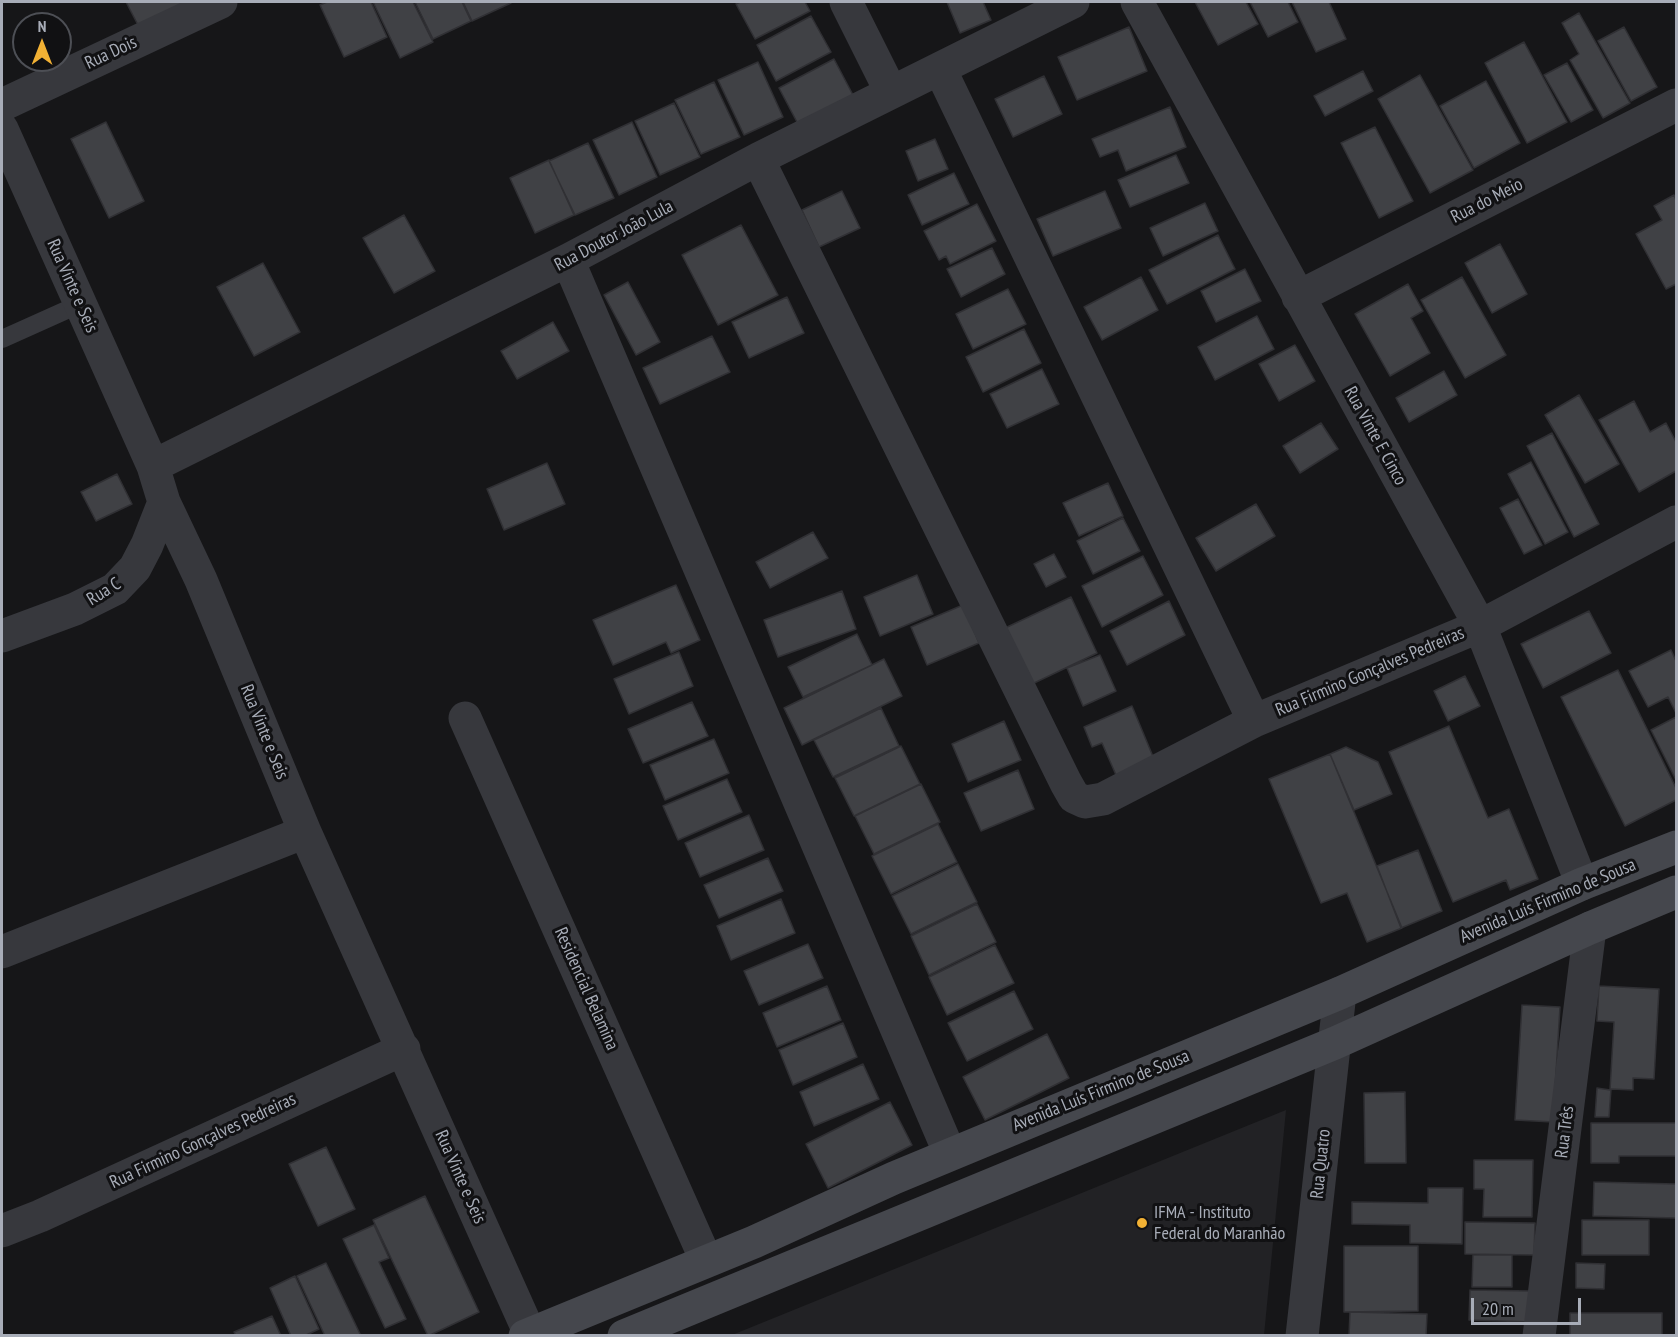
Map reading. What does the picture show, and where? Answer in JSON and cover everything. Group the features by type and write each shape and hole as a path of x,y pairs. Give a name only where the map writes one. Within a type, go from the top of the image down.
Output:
{"main road":[{"name":"Avenida Luís Firmino de Sousa","path":"528,1335 754,1242 950,1154 1340,993 1582,884 1677,847"},
{"path":"624,1335 1335,1043 1590,928 1677,892"},
{"path":"894,1178 914,1216"}],"street":[{"name":"Rua Dois","path":"2,105 220,2"},
{"path":"846,2 891,92"},
{"name":"Rua Doutor João Lula","path":"153,466 568,260 758,159 1073,2"},
{"name":"Rua Vinte E Cinco","path":"1137,2 1480,626 1582,884"},
{"path":"940,69 1254,721"},
{"name":"Rua do Meio","path":"1298,297 1677,105"},
{"name":"Rua Vinte e Seis","path":"2,129 153,466 164,502 201,580 305,832 404,1049 528,1335"},
{"name":"Rua Firmino Gonçalves Pedreiras","path":"758,159 1066,783 1074,797 1084,802 1103,799 1254,721 1480,626 1677,522"},
{"path":"568,260 950,1154"},
{"name":"Rua C","path":"2,636 75,609 115,590 135,568 164,502"},
{"name":"Residencial Belamina","path":"465,718 706,1260"},
{"path":"2,952 305,832"},
{"name":"Rua Três","path":"1539,1335 1590,928"},
{"name":"Rua Quatro","path":"1302,1335 1340,993"},
{"name":"Rua Firmino Gonçalves Pedreiras","path":"2,1231 40,1216 404,1049"}],"lane":[{"path":"2,339 80,304"}],"shaded area":[{"name":"IFMA - Instituto Federal do Maranhão","path":"1286,1110 1264,1335 732,1335"}],"building":[{"path":"126,2 186,2 138,25"},
{"path":"327,2 371,2 387,37 344,57 320,5"},
{"path":"373,2 413,2 433,42 400,58"},
{"path":"415,2 462,2 471,21 433,39"},
{"path":"463,2 510,2 511,3 472,21"},
{"path":"740,2 805,2 810,11 755,39 736,4"},
{"path":"947,2 983,2 991,20 960,33"},
{"path":"1195,2 1246,2 1258,24 1218,45"},
{"path":"1250,2 1288,2 1298,22 1268,37"},
{"path":"1292,2 1329,2 1346,39 1316,52"},
{"path":"1579,13 1630,103 1603,118 1570,60 1579,54 1562,23"},
{"path":"811,16 831,52 776,81 757,45"},
{"path":"1129,27 1147,71 1077,100 1058,57"},
{"path":"1624,27 1657,87 1631,101 1598,41"},
{"path":"1524,42 1567,122 1527,143 1485,63"},
{"path":"834,59 853,95 798,124 779,88"},
{"path":"758,62 783,117 744,135 718,80"},
{"path":"1567,63 1593,110 1571,122 1544,75"},
{"path":"1363,71 1373,91 1325,116 1314,96"},
{"path":"1420,75 1473,170 1430,193 1378,99"},
{"path":"1044,76 1062,114 1013,137 995,99"},
{"path":"1486,81 1520,143 1474,168 1440,106"},
{"path":"714,82 740,137 701,154 675,100"},
{"path":"674,103 700,157 660,175 635,121"},
{"path":"1170,107 1186,147 1126,171 1118,150 1100,157 1092,139"},
{"path":"106,122 144,201 109,218 71,139"},
{"path":"632,122 657,177 619,195 593,140"},
{"path":"1375,127 1413,201 1379,218 1341,143"},
{"path":"935,139 948,169 918,181 906,151"},
{"path":"588,143 614,198 575,215 549,161"},
{"path":"1176,155 1189,183 1130,207 1118,180"},
{"path":"549,160 574,215 535,233 510,178"},
{"path":"954,173 969,204 922,225 908,195"},
{"path":"842,191 860,228 819,247 802,210"},
{"path":"1105,191 1121,228 1053,256 1037,219"},
{"path":"1674,195 1676,200 1676,284 1666,289 1636,234 1662,220 1654,206"},
{"path":"1205,203 1218,231 1163,256 1150,228"},
{"path":"977,204 996,241 950,264 946,256 939,260 924,231"},
{"path":"404,215 435,271 394,293 363,238"},
{"path":"741,225 778,295 718,325 682,255"},
{"path":"1218,235 1235,269 1167,304 1149,270"},
{"path":"1500,244 1527,294 1492,313 1465,263"},
{"path":"992,248 1005,274 961,297 947,269"},
{"path":"263,263 300,332 254,356 217,287"},
{"path":"1245,269 1261,301 1216,322 1201,291"},
{"path":"1141,277 1158,310 1102,340 1084,307"},
{"path":"1462,277 1506,355 1465,378 1421,300"},
{"path":"628,282 660,342 636,355 604,295"},
{"path":"1408,284 1423,311 1411,318 1430,353 1390,376 1355,314"},
{"path":"1008,289 1026,324 973,349 956,314"},
{"path":"787,297 804,333 749,358 732,322"},
{"path":"1257,316 1274,349 1215,380 1198,347"},
{"path":"553,322 569,351 517,379 501,351"},
{"path":"1024,329 1041,363 983,392 966,357"},
{"path":"712,336 730,372 660,404 643,368"},
{"path":"1295,345 1315,381 1279,401 1259,364"},
{"path":"1042,369 1059,404 1007,428 990,394"},
{"path":"1444,371 1457,395 1409,422 1396,398"},
{"path":"1579,395 1619,464 1585,483 1545,415"},
{"path":"1634,401 1650,432 1666,423 1676,442 1676,471 1639,492 1599,420"},
{"path":"1321,423 1338,449 1300,473 1283,446"},
{"path":"1552,433 1599,524 1574,537 1527,446"},
{"path":"1531,462 1568,532 1545,544 1508,474"},
{"path":"547,463 565,504 504,530 487,489"},
{"path":"117,474 132,504 96,521 81,492"},
{"path":"1108,483 1123,516 1079,536 1063,503"},
{"path":"1518,499 1542,545 1524,554 1500,508"},
{"path":"1256,504 1275,536 1216,571 1196,538"},
{"path":"1123,518 1140,551 1093,574 1077,541"},
{"path":"813,532 828,558 770,588 756,562"},
{"path":"1054,554 1066,577 1046,587 1034,564"},
{"path":"1143,556 1163,595 1102,627 1082,586"},
{"path":"917,575 933,614 880,636 864,597"},
{"path":"676,585 700,640 671,653 666,642 613,665 593,620"},
{"path":"842,591 856,629 778,657 764,620"},
{"path":"1071,597 1097,653 1030,685 1003,629"},
{"path":"1169,601 1185,635 1127,665 1110,631"},
{"path":"963,605 979,643 927,665 911,627"},
{"path":"1589,611 1611,653 1543,688 1521,644"},
{"path":"857,634 872,665 803,697 788,667"},
{"path":"1671,650 1676,661 1676,713 1668,697 1648,707 1629,671"},
{"path":"679,652 693,686 629,714 614,679"},
{"path":"1100,655 1116,691 1083,706 1067,668"},
{"path":"884,659 902,696 802,745 784,708"},
{"path":"1618,670 1676,788 1676,800 1625,826 1561,697"},
{"path":"1465,676 1480,706 1448,721 1434,691"},
{"path":"692,702 708,736 643,763 628,729"},
{"path":"1132,706 1154,759 1116,775 1102,743 1092,747 1084,727"},
{"path":"881,708 899,746 833,777 814,740"},
{"path":"1676,717 1676,780 1651,730"},
{"path":"1004,721 1021,760 968,782 952,744"},
{"path":"1449,726 1488,818 1509,809 1538,879 1510,890 1506,880 1453,902 1389,752"},
{"path":"714,739 729,773 665,800 650,765"},
{"path":"901,746 920,784 854,816 835,778"},
{"path":"1346,747 1378,762 1392,794 1354,810 1330,754"},
{"path":"1330,754 1402,928 1367,942 1347,893 1321,903 1269,779"},
{"path":"1018,770 1034,809 981,831 964,793"},
{"path":"727,779 742,812 678,840 663,806"},
{"path":"921,784 940,822 874,854 855,816"},
{"path":"749,815 764,850 700,877 685,843"},
{"path":"938,824 957,862 891,894 872,856"},
{"path":"1418,850 1442,911 1401,928 1377,866"},
{"path":"768,858 783,891 719,918 704,885"},
{"path":"958,864 977,902 911,934 892,896"},
{"path":"781,899 795,933 731,960 717,926"},
{"path":"977,904 996,942 929,975 911,936"},
{"path":"808,944 823,978 759,1005 744,971"},
{"path":"995,945 1014,983 947,1015 929,977"},
{"path":"827,986 841,1020 777,1047 763,1013"},
{"path":"1599,986 1659,989 1654,1079 1633,1078 1633,1090 1611,1089 1609,1117 1595,1117 1597,1088 1610,1090 1614,1022 1597,1021"},
{"path":"1014,991 1033,1029 967,1061 948,1023"},
{"path":"1522,1005 1560,1007 1553,1122 1515,1120"},
{"path":"843,1023 857,1057 793,1085 779,1050"},
{"path":"1047,1034 1069,1078 985,1120 963,1077"},
{"path":"863,1064 879,1099 814,1126 800,1092"},
{"path":"1405,1092 1406,1163 1365,1163 1364,1093"},
{"path":"890,1102 912,1145 828,1188 806,1144"},
{"path":"1591,1123 1676,1123 1676,1156 1619,1156 1619,1163 1591,1163"},
{"path":"326,1147 355,1209 318,1226 289,1164"},
{"path":"1474,1160 1533,1160 1532,1217 1483,1217 1484,1189 1474,1189"},
{"path":"1594,1182 1676,1184 1676,1218 1593,1216"},
{"path":"1428,1188 1463,1188 1462,1244 1410,1243 1410,1225 1352,1224 1352,1202 1428,1203"},
{"path":"425,1196 479,1312 428,1336 373,1220"},
{"path":"1582,1220 1649,1220 1649,1255 1582,1255"},
{"path":"1465,1222 1535,1223 1534,1255 1465,1254"},
{"path":"374,1225 389,1258 379,1262 406,1319 385,1328 343,1239"},
{"path":"1344,1246 1418,1246 1418,1311 1344,1312"},
{"path":"1473,1255 1512,1255 1512,1287 1472,1287"},
{"path":"326,1263 361,1336 325,1336 297,1276"},
{"path":"1576,1263 1605,1264 1604,1289 1576,1288"},
{"path":"295,1276 319,1329 304,1336 291,1336 270,1288"},
{"path":"1470,1290 1532,1291 1532,1322 1469,1320"},
{"path":"1350,1312 1427,1314 1426,1336 1349,1336"},
{"path":"1570,1313 1662,1313 1662,1336 1570,1336"},
{"path":"272,1316 281,1336 236,1336 234,1332"}],"place":[{"name":"IFMA - Instituto Federal do Maranhão","path":"1142,1223"}]}
